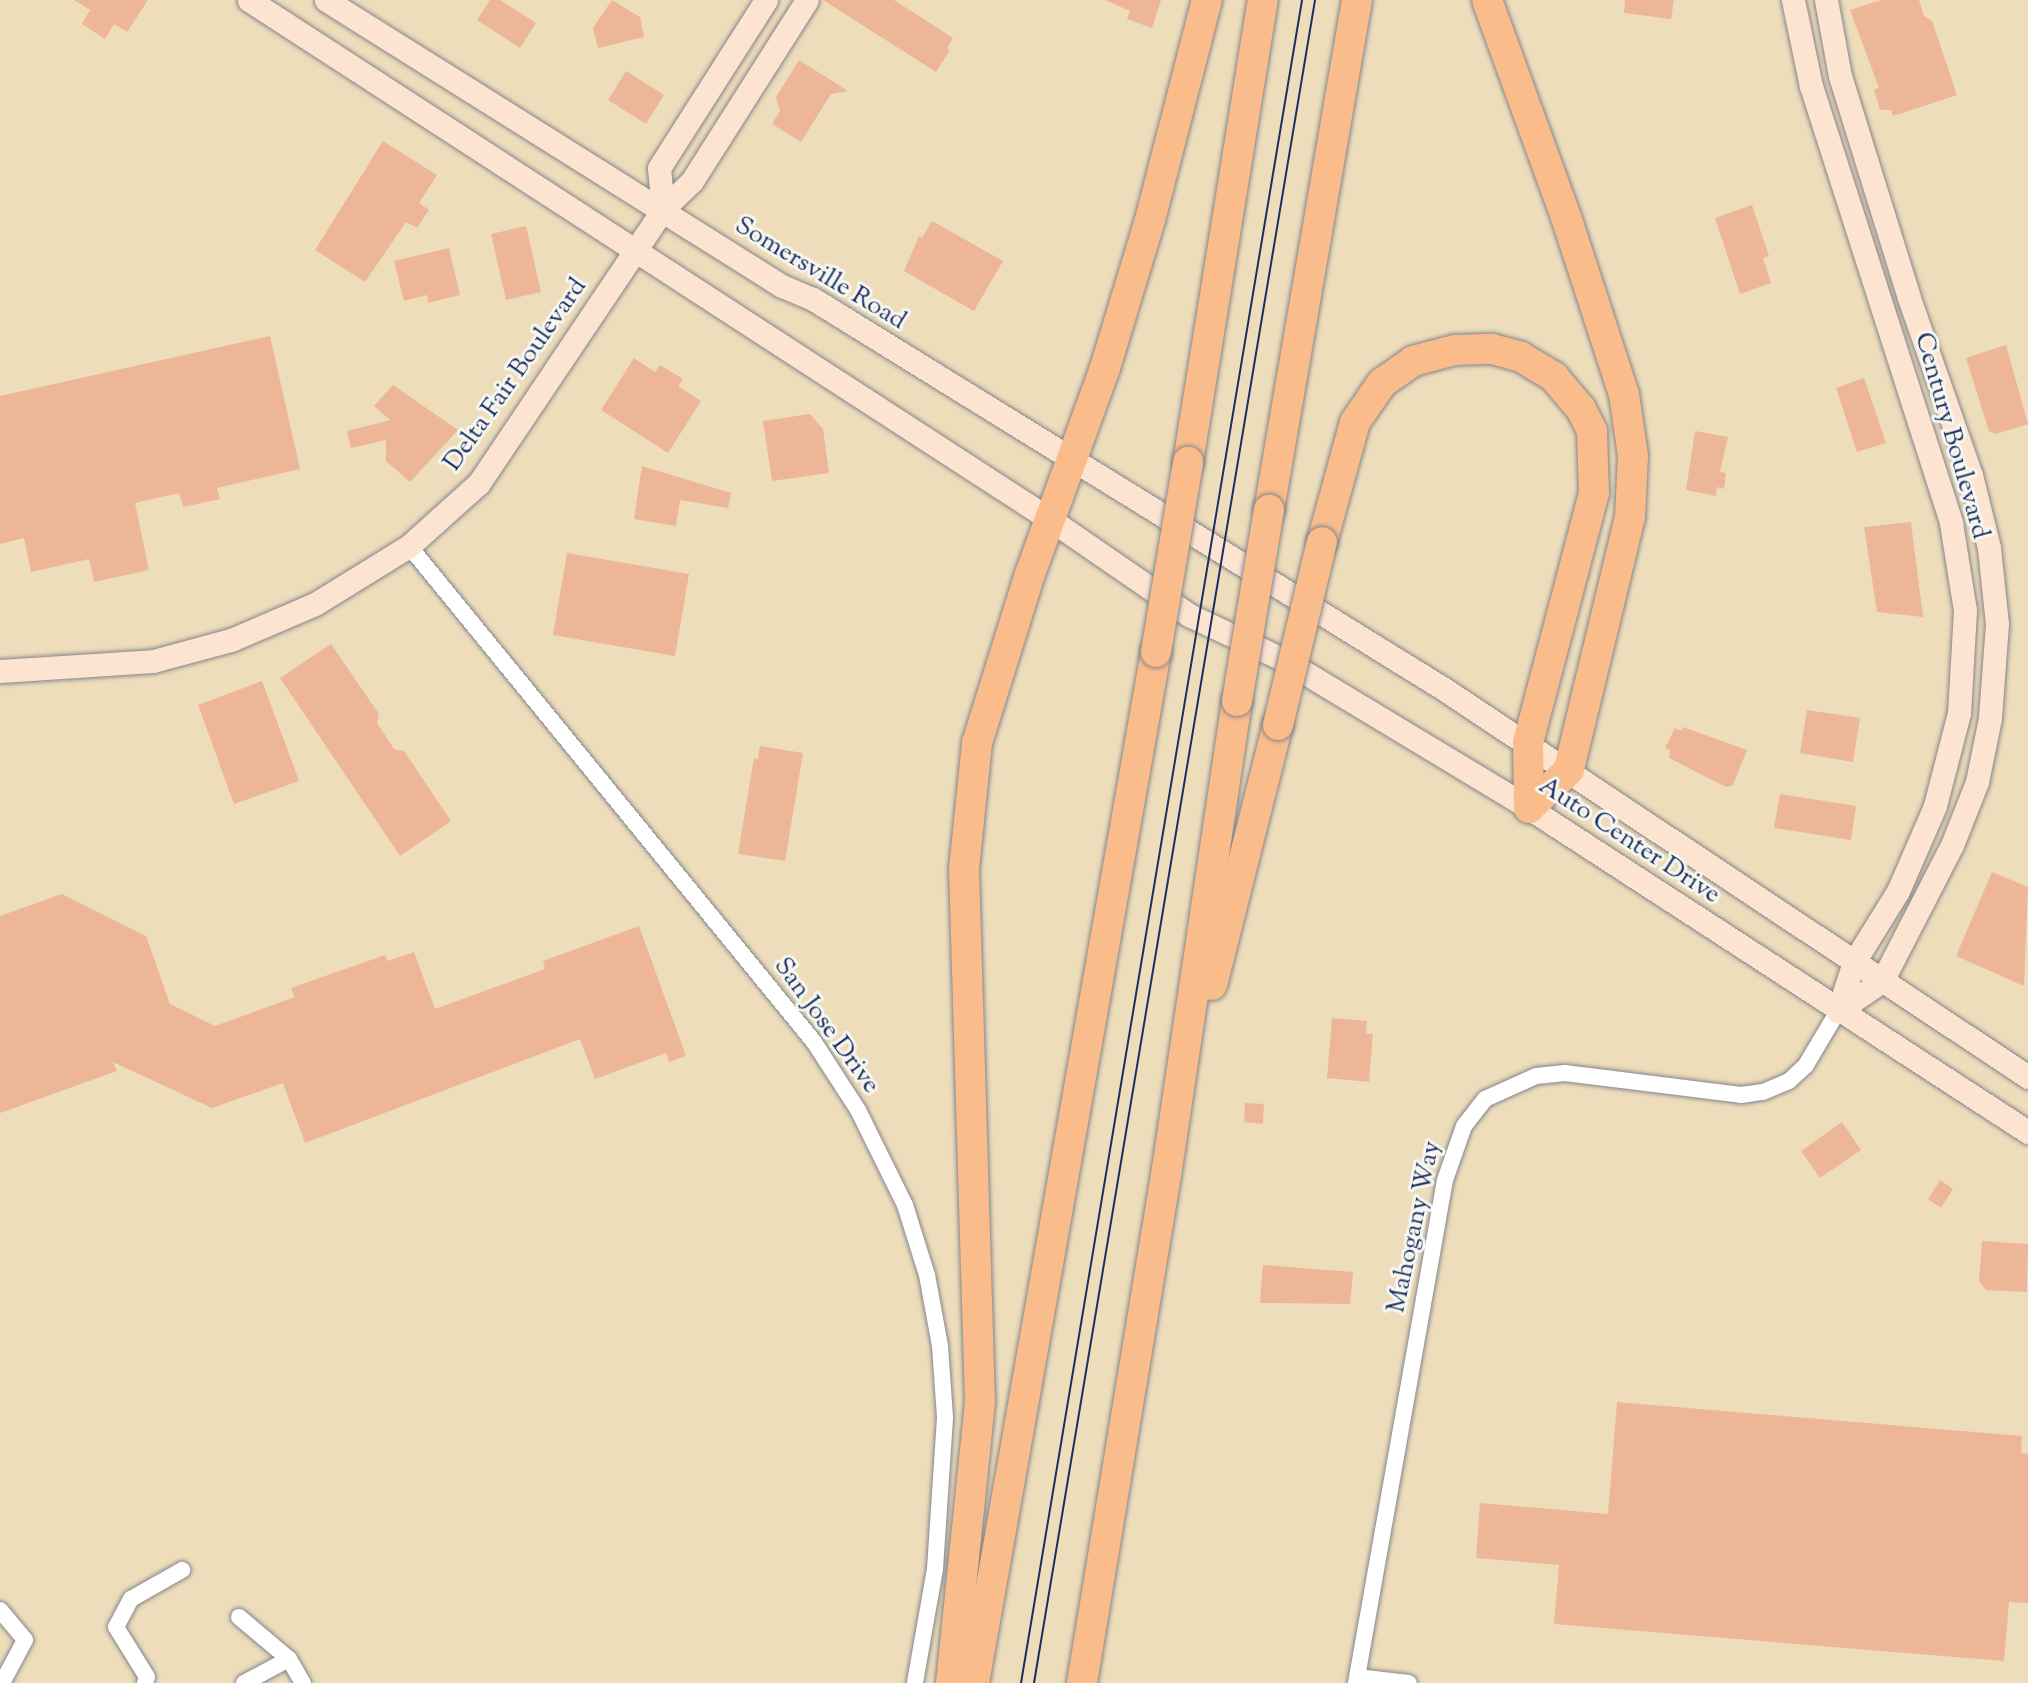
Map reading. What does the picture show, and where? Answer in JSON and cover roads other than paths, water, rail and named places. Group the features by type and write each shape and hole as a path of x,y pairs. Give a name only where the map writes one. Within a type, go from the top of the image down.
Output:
{"highway":[{"path":"951,1683 980,1402 964,869 977,743 1073,460 1150,220 1207,0"},
{"path":"974,1683 1156,652 1263,0"},
{"path":"1082,1683 1167,1169 1237,701 1357,0"},
{"path":"1487,0 1566,217 1624,394 1633,457 1630,517 1569,770 1529,808"},
{"path":"1167,1169 1322,542 1355,422 1382,383 1413,361 1455,350 1492,349 1521,357 1554,377 1592,431 1595,482 1547,684 1528,742 1529,808"}],"main road":[{"path":"249,0 637,249 1051,520"},
{"name":"Somersville Road","path":"326,0 782,286 813,299 1286,592"},
{"path":"663,209 659,168 766,0"},
{"name":"Delta Fair Boulevard","path":"0,671 153,661 231,640 315,604 409,545 479,483 663,209 692,181 807,0"},
{"name":"Century Boulevard","path":"1793,0 1811,86 1951,523 1965,610 1959,713 1935,806 1898,891 1854,962 1838,1011"},
{"name":"Century Boulevard","path":"1826,0 1840,76 1909,298 1971,475 1989,548 1997,624 1990,718 1978,782 1927,899 1882,981 1838,1011"},
{"name":"Auto Center Drive","path":"1051,520 1189,615 1284,660 1529,808 2028,1132"},
{"name":"Auto Center Drive","path":"1286,592 1528,742 2028,1077"}],"street":[{"name":"San Jose Drive","path":"409,545 814,1042 858,1110 905,1205 927,1275 940,1346 944,1418 935,1569 915,1683"},
{"name":"Mahogany Way","path":"1357,1680 1445,1180 1464,1126 1485,1099 1536,1076 1565,1073 1741,1094 1763,1092 1789,1081 1807,1065 1838,1011"},
{"path":"145,1683 147,1677 116,1627 131,1599 182,1570"},
{"path":"0,1610 25,1640 2,1683"},
{"path":"239,1617 289,1659 303,1683"},
{"path":"244,1683 289,1659"},
{"path":"1357,1680 1409,1683"}],"tram line":[{"path":"1021,1683 1302,0"},
{"path":"1034,1683 1315,0"}]}
